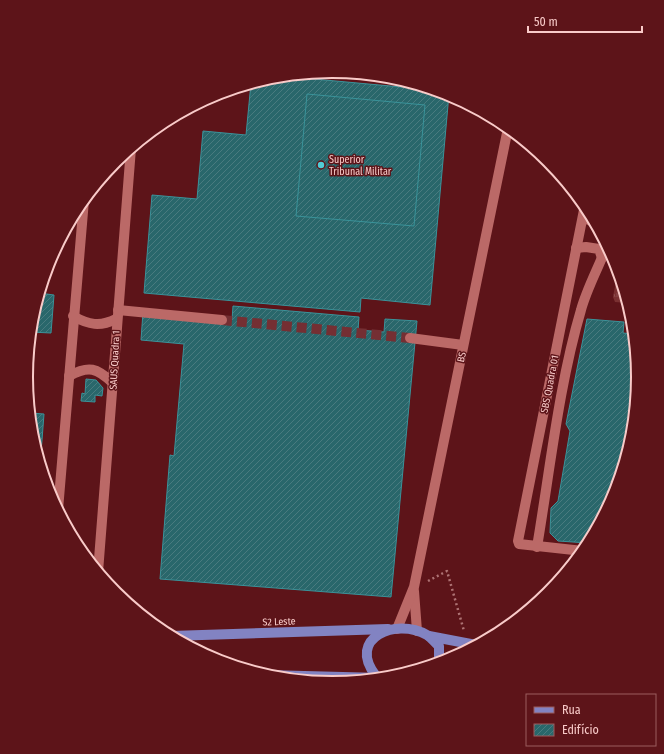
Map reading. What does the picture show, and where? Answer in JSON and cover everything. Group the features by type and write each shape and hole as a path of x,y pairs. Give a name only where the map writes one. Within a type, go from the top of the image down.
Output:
{"main road":[{"name":"S2 Leste","path":"181,636 393,629 417,631 428,636"},
{"path":"374,672 370,668 366,656 367,648 375,636 393,629"},
{"path":"428,636 467,643"},
{"path":"428,636 439,646 439,656"}],"street":[{"name":"BS","path":"393,629 414,587 507,134"},
{"name":"SAUS Quadra 1","path":"99,564 114,383 117,315 130,157"},
{"path":"59,498 83,211"},
{"name":"SBS Quadra 01","path":"575,550 537,547 519,544 518,541 583,217"},
{"path":"576,248 599,249 602,258"},
{"name":"SBS Quadra 01","path":"537,547 564,385 576,328 581,309 604,253"},
{"path":"74,316 95,325 107,323 117,315 222,320"},
{"path":"410,338 463,345"},
{"path":"69,376 80,370 89,369 100,372 114,383"},
{"name":"BS","path":"414,587 417,631"}],"path":[{"path":"427,582 447,571 466,637"}],"green space":[{"path":"616,283 622,303 615,302 613,297"}],"building":[{"name":"Superior Tribunal Militar","path":"313,79 407,87 448,102 430,305 361,298 360,312 144,293 152,195 197,199 203,131 246,135 250,89 274,84"},
{"path":"307,94 425,105 414,226 296,216"},
{"path":"45,294 54,295 51,333 37,332"},
{"path":"233,306 359,317 358,330 384,332 385,319 417,321 391,597 160,579 170,455 174,456 184,344 141,340 143,312 232,320"},
{"path":"587,319 624,322 623,333 627,333 631,377 625,435 621,454 608,491 591,527 581,543 558,541 550,533 551,508 558,501 570,431 566,424"},
{"path":"86,379 96,380 103,388 102,396 95,395 95,402 81,401 82,393 85,394"},
{"path":"36,413 44,414 41,447"}],"tunnel":[{"path":"222,320 410,338"}],"place":[{"name":"Superior Tribunal Militar","path":"321,165"}]}
